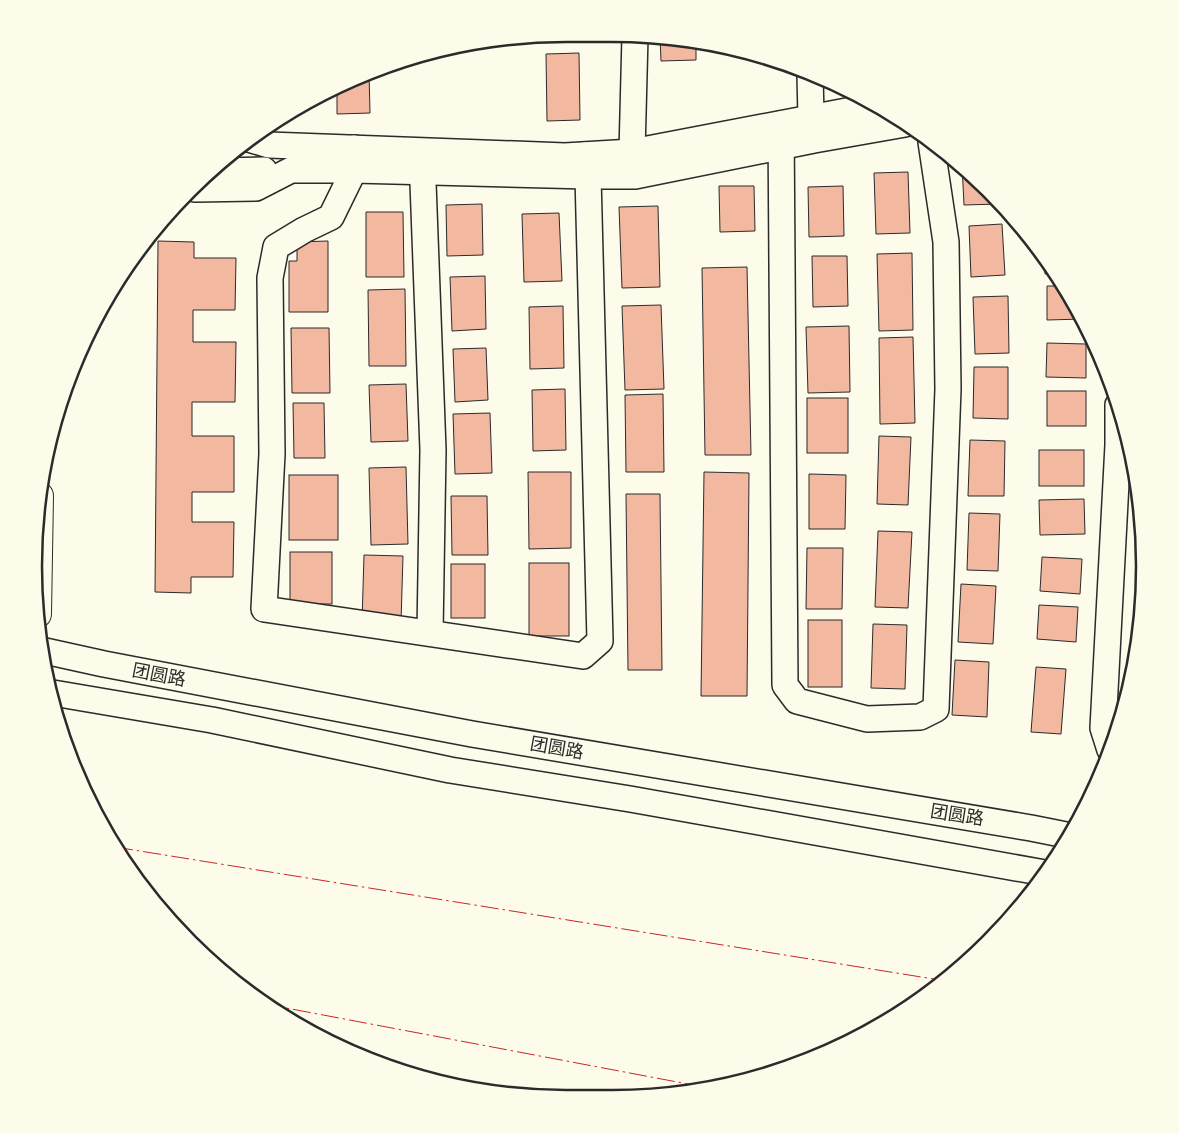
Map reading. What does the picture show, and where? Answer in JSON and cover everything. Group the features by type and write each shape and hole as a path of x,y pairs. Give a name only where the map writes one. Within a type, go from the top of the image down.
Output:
{"street":[{"path":"634,164 635,43"},
{"path":"810,81 812,129"},
{"path":"812,129 867,109"},
{"path":"260,142 354,159 586,166 634,164 812,129 894,125"},
{"path":"781,135 785,685 797,701 867,719 920,718 936,709 948,389 946,242 933,152"},
{"path":"354,159 331,217 304,230 276,247 270,278 272,454 264,609 584,656 600,641 586,166"},
{"path":"224,171 291,170 354,159"},
{"path":"423,161 433,450 430,633"},
{"path":"204,189 256,188 291,170"},
{"path":"1107,740 1104,728 1118,428"},
{"name":"团圆路","path":"50,652 462,732 1062,834"},
{"name":"团圆路","path":"58,694 212,720 450,770 630,799 1038,872"}],"building":[{"path":"660,45 696,50 696,60 661,61"},
{"path":"579,53 580,120 547,121 546,54"},
{"path":"369,81 370,113 337,114 337,96"},
{"path":"908,172 910,233 876,234 874,173"},
{"path":"963,177 991,204 964,205"},
{"path":"719,186 754,186 755,231 720,232"},
{"path":"843,186 844,236 809,237 808,187"},
{"path":"482,204 483,255 447,256 446,205"},
{"path":"658,206 660,287 622,288 619,207"},
{"path":"366,212 403,212 404,277 366,277"},
{"path":"559,213 562,281 524,282 522,214"},
{"path":"1002,224 1005,275 971,277 969,226"},
{"path":"158,241 194,242 194,258 236,258 235,310 193,310 193,342 236,342 235,402 192,402 192,436 234,436 234,492 192,492 192,522 234,522 233,577 191,577 191,593 155,592"},
{"path":"328,241 328,312 289,312 289,261 297,261 297,242"},
{"path":"912,253 913,330 879,331 877,254"},
{"path":"812,256 847,256 848,306 813,307"},
{"path":"747,267 751,455 705,455 702,268"},
{"path":"485,276 486,329 452,331 450,277"},
{"path":"1047,286 1055,286 1074,319 1047,320"},
{"path":"405,289 406,366 369,366 368,290"},
{"path":"1008,296 1009,353 975,354 973,297"},
{"path":"661,305 664,389 625,390 622,306"},
{"path":"563,306 564,368 530,369 529,307"},
{"path":"849,326 850,392 808,393 806,327"},
{"path":"291,328 329,328 330,393 292,393"},
{"path":"913,337 915,423 880,424 879,338"},
{"path":"1047,343 1086,344 1086,378 1046,377"},
{"path":"486,348 488,400 455,402 453,349"},
{"path":"974,367 1008,367 1008,419 973,418"},
{"path":"406,384 408,441 371,442 369,385"},
{"path":"565,389 566,450 533,451 532,390"},
{"path":"1047,391 1086,391 1086,426 1047,426"},
{"path":"663,394 664,472 626,472 625,395"},
{"path":"807,398 848,398 848,453 807,453"},
{"path":"293,403 324,403 325,458 294,458"},
{"path":"490,413 492,473 455,474 453,414"},
{"path":"879,436 911,437 908,505 877,504"},
{"path":"970,440 1005,441 1004,496 968,496"},
{"path":"1039,450 1084,450 1084,486 1039,486"},
{"path":"406,467 408,544 371,545 369,468"},
{"path":"528,472 571,472 571,548 529,549"},
{"path":"704,472 749,473 747,696 701,696"},
{"path":"809,474 846,475 845,529 809,529"},
{"path":"289,475 338,475 338,540 289,540"},
{"path":"626,494 660,494 662,670 628,670"},
{"path":"451,496 487,496 488,555 452,555"},
{"path":"1084,499 1085,534 1040,535 1039,500"},
{"path":"969,513 1000,514 998,571 967,570"},
{"path":"878,531 912,532 908,608 875,607"},
{"path":"807,548 843,548 842,609 806,609"},
{"path":"290,552 332,552 332,604 290,604"},
{"path":"364,555 403,556 401,622 362,622"},
{"path":"1042,557 1082,559 1080,594 1040,591"},
{"path":"529,563 569,563 569,636 529,636"},
{"path":"451,564 485,564 485,618 451,618"},
{"path":"961,584 996,586 993,644 958,642"},
{"path":"1039,605 1078,607 1076,642 1037,639"},
{"path":"808,620 842,620 842,687 808,687"},
{"path":"873,624 907,625 905,689 871,688"},
{"path":"955,660 989,662 987,717 952,715"},
{"path":"1036,667 1066,669 1061,734 1031,732"}],"power":[{"path":"125,849 935,979"},
{"path":"284,1008 690,1084"}]}
